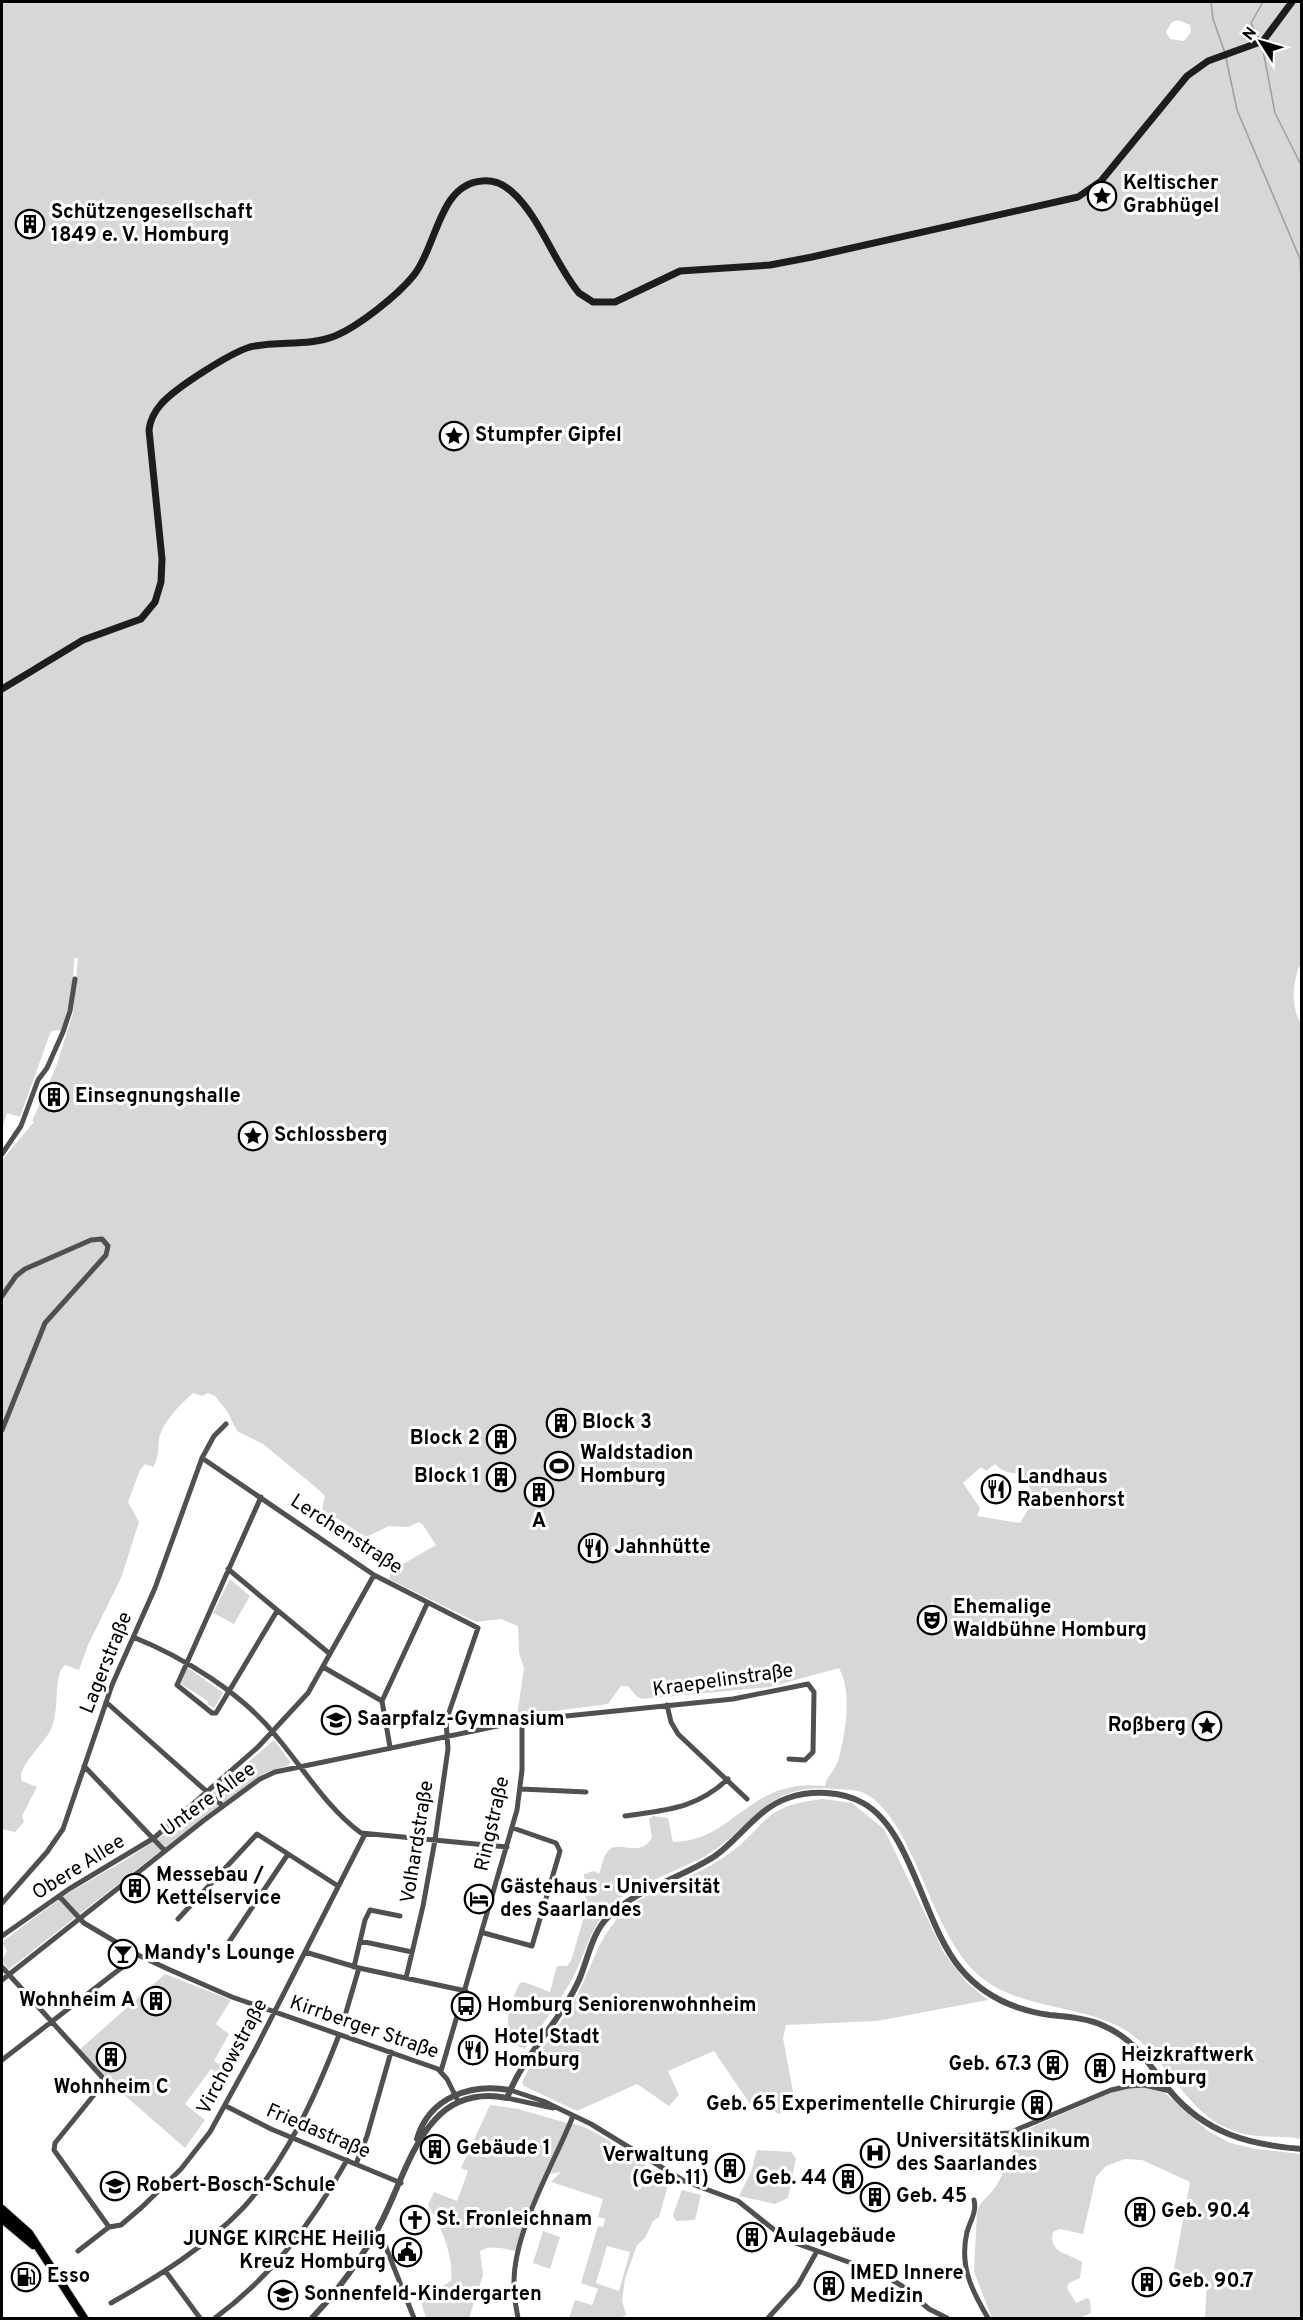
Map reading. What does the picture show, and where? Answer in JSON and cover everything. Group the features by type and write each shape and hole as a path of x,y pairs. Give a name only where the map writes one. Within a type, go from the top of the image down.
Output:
{"main road":[{"path":"2,689 72,645 141,619 155,602 161,582 162,559 149,430 152,416 162,403 242,351 258,346 315,342 338,335 361,320 414,275 430,248 449,199 466,185 491,181 512,192 572,285 585,298 603,304 624,299 680,271 770,265 1078,197 1101,181 1187,76 1208,61 1261,43 1292,2"},
{"path":"2,2209 29,2233 84,2319"},
{"path":"2,2219 42,2254"}],"street":[{"path":"2,1154 25,1118 38,1080 47,1068 63,1032 70,1011 75,979"},
{"path":"2,1296 25,1269 91,1239 102,1239 108,1246 106,1255 45,1323 2,1430"},
{"name":"Lagerstraße","path":"2,1904 60,1834 106,1702 155,1588 202,1458 214,1436 226,1424"},
{"name":"Lerchenstraße","path":"202,1458 374,1575 478,1628"},
{"path":"261,1497 177,1685 212,1713 216,1713 278,1611"},
{"path":"228,1569 330,1654"},
{"name":"Obere Allee","path":"2,1936 59,1896 154,1838 208,1793 273,1732 303,1699 374,1575"},
{"path":"390,1747 382,1701 427,1604"},
{"name":"Volhardstraße","path":"406,1978 435,1840 448,1749 446,1721 478,1628"},
{"path":"133,1637 186,1661 230,1693 273,1732 299,1766 364,1834 507,1847"},
{"path":"323,1667 382,1701"},
{"name":"Kraepelinstraße","path":"616,1710 759,1695 808,1684 814,1692 813,1752 805,1760 789,1759"},
{"path":"106,1702 223,1806"},
{"path":"667,1705 674,1728 747,1799"},
{"name":"Untere Allee","path":"4,1978 223,1806 266,1776 299,1766 522,1720 616,1710"},
{"name":"Ringstraße","path":"441,2071 484,1933 513,1828 521,1789 522,1720"},
{"path":"84,1766 165,1851"},
{"path":"625,1816 686,1806 709,1795 728,1779"},
{"path":"521,1789 586,1792"},
{"path":"507,2098 530,2054 573,1992 595,1937 609,1916 628,1902 711,1858 777,1803 797,1795 825,1793 854,1798 865,1804 888,1826 946,1949 970,1980 1009,2005 1038,2013 1090,2021 1112,2030 1142,2053 1170,2091 1202,2121 1231,2137 1255,2144 1302,2149"},
{"path":"484,1933 532,1946 560,1847 545,1838 513,1828"},
{"name":"Virchowstraße","path":"78,2251 109,2227 122,2225 181,2169 202,2143 226,2106 364,1834"},
{"path":"178,1919 253,1836 261,1836 338,1886"},
{"path":"230,1942 288,1854"},
{"name":"Kirrberger Straße","path":"59,1896 79,1920 138,1955 232,1998 441,2071 457,2098"},
{"name":"Volhardstraße","path":"344,2019 357,1967 360,1941 370,1910 400,1916"},
{"path":"360,1941 412,1952"},
{"path":"305,1952 357,1967 466,1991"},
{"path":"2,2060 138,1955"},
{"path":"2,1967 4,1978 102,2077 102,2085 55,2143 54,2150 109,2227"},
{"path":"111,2304 166,2272 204,2243 245,2205 269,2174 291,2138 339,2035"},
{"path":"356,2164 367,2136 391,2052"},
{"path":"937,2137 1009,2133 1111,2090 1129,2086 1144,2085 1170,2091"},
{"path":"312,2319 338,2288 375,2233 401,2183 427,2118 436,2108 483,2088 510,2090 543,2101 606,2132 662,2169 747,2206 783,2238 816,2253 882,2274 902,2286 928,2309 947,2319"},
{"path":"457,2098 483,2095 554,2108"},
{"name":"Friedastraße","path":"226,2106 291,2138 401,2183"},
{"path":"518,2319 514,2283 521,2242 573,2116"},
{"path":"215,2319 263,2279 298,2239 347,2160"},
{"path":"974,2200 976,2207 967,2233 965,2266 973,2293 988,2319"},
{"path":"375,2233 383,2240 414,2319"},
{"path":"768,2319 798,2285 816,2253"},
{"path":"166,2272 201,2319"}],"shaded area":[{"path":"2,2 1301,2 1302,961 1294,985 1294,1002 1302,1025 1301,2139 1242,2133 1216,2122 1200,2110 1149,2050 1118,2026 1081,2013 1023,1999 987,1982 972,1969 957,1950 944,1928 900,1832 886,1812 871,1797 850,1790 812,1789 792,1792 776,1799 723,1844 705,1856 615,1902 601,1917 575,1974 554,2008 525,2049 516,2044 508,2029 508,2020 516,1991 520,1983 524,1982 550,1992 557,1966 567,1966 571,1961 586,1910 584,1874 594,1871 599,1874 608,1851 617,1847 635,1848 647,1844 652,1838 649,1819 653,1816 668,1818 673,1842 694,1839 712,1832 760,1800 778,1791 799,1786 825,1786 838,1761 845,1727 846,1690 839,1668 770,1687 642,1699 636,1696 628,1686 621,1686 608,1704 517,1716 524,1668 519,1653 518,1626 501,1619 476,1622 389,1579 391,1571 436,1545 423,1525 419,1522 408,1527 389,1526 366,1537 322,1509 325,1496 263,1444 237,1431 227,1411 215,1396 208,1393 202,1396 193,1393 174,1412 160,1435 158,1455 153,1467 145,1464 140,1470 128,1502 139,1522 121,1578 88,1645 79,1670 65,1665 61,1670 57,1686 55,1714 50,1731 26,1763 21,1776 22,1781 37,1787 22,1816 24,1822 15,1832 2,1829 2,1160 34,1122 32,1121 56,1067 73,1013 78,958 74,958 73,987 62,1030 51,1031 20,1117 7,1113 2,1128 2,692 38,668 34,665 2,686","holes":["1178,20 1190,25 1191,32 1184,41 1170,39 1166,32 1172,22","995,1464 1006,1472 1021,1476 1025,1480 1034,1500 1020,1523 977,1516 980,1508 963,1483 981,1467 986,1471","932,1602 949,1619 945,1629 920,1631 923,1610"]},
{"path":"230,1579 250,1596 234,1624 213,1613"},
{"path":"187,1667 223,1693 214,1708 208,1705 208,1701 181,1684"},
{"path":"274,1740 290,1761 289,1765 265,1773 196,1823 8,1970 2,1960 7,1951 2,1942 65,1895 165,1834"},
{"path":"823,1799 852,1803 884,1829 944,1953 967,1983 988,2000 877,2021 786,2025 783,2038 794,2097 780,2114 750,2104 714,2051 668,2071 679,2095 669,2106 637,2084 577,2111 524,2086 522,2082 527,2072 569,2010 602,1941 619,1916 642,1899 724,1857 775,1813 802,1802"},
{"path":"165,1974 231,2000 216,2024 229,2034 214,2061 232,2072 228,2079 211,2069 185,2104 205,2120 185,2148 107,2080 79,2050"},
{"path":"1138,2086 1165,2093 1208,2131 1230,2143 1256,2149 1301,2154 1301,2318 1205,2318 1207,2280 1173,2274 1190,2182 1142,2160 1125,2159 1106,2166 1096,2177 1083,2234 1060,2229 1053,2232 1052,2239 1057,2249 1082,2262 1080,2278 1069,2283 1067,2288 1076,2303 1087,2298 1090,2300 1091,2313 1079,2318 992,2318 974,2272 977,2212 996,2186 1021,2136 1026,2130 1112,2092"},
{"path":"490,2105 518,2109 567,2123 516,2251 493,2247 480,2251 483,2275 469,2318 426,2318 420,2299 451,2281 446,2242 428,2205 434,2192 457,2201 468,2171 461,2168"},
{"path":"572,2124 592,2131 669,2182 659,2217 653,2221 645,2238 637,2245 625,2279 622,2300 626,2315 620,2318 569,2318 575,2300 592,2305 598,2289 581,2283 598,2226 603,2227 605,2219 598,2217 603,2199 551,2182 561,2172 550,2174","holes":["607,2246 630,2252 619,2291 596,2283"]},
{"path":"757,2150 791,2152 796,2158 788,2198 775,2204 739,2196 751,2172"},
{"path":"682,2190 701,2195 695,2220 676,2221 673,2215"},
{"path":"543,2231 560,2237 550,2269 533,2263"}],"waterway":[{"path":"1211,2 1213,19 1225,53"},
{"path":"1260,41 1251,23 1263,2"},
{"path":"1262,45 1275,113 1302,167"},
{"path":"1226,58 1237,110 1300,259 1302,301"}],"place":[{"name":"Keltischer Grabhügel","path":"1102,196"},
{"name":"Schützengesellschaft 1849 e. V. Homburg","path":"30,224"},
{"name":"Stumpfer Gipfel","path":"454,436"},
{"name":"Einsegnungshalle","path":"54,1097"},
{"name":"Schlossberg","path":"253,1136"},
{"name":"Block 3","path":"561,1423"},
{"name":"Block 2","path":"501,1439"},
{"name":"Waldstadion Homburg","path":"559,1466"},
{"name":"Block 1","path":"501,1477"},
{"name":"Landhaus Rabenhorst","path":"996,1489"},
{"name":"A","path":"539,1492"},
{"name":"Jahnhütte","path":"593,1548"},
{"name":"Ehemalige Waldbühne Homburg","path":"932,1620"},
{"name":"Saarpfalz-Gymnasium","path":"336,1720"},
{"name":"Roßberg","path":"1207,1726"},
{"name":"Messebau / Kettelservice","path":"135,1888"},
{"name":"Gästehaus - Universität des Saarlandes","path":"479,1899"},
{"name":"Mandy's Lounge","path":"123,1954"},
{"name":"Wohnheim A","path":"156,2001"},
{"name":"Homburg Seniorenwohnheim","path":"466,2006"},
{"name":"Hotel Stadt Homburg","path":"473,2050"},
{"name":"Wohnheim C","path":"111,2057"},
{"name":"Geb. 67.3","path":"1053,2065"},
{"name":"Heizkraftwerk Homburg","path":"1100,2068"},
{"name":"Geb. 65 Experimentelle Chirurgie","path":"1037,2105"},
{"name":"Gebäude 1","path":"435,2149"},
{"name":"Universitätsklinikum des Saarlandes","path":"875,2153"},
{"name":"Verwaltung (Geb. 11)","path":"730,2168"},
{"name":"Geb. 44","path":"848,2179"},
{"name":"Robert-Bosch-Schule","path":"115,2186"},
{"name":"Geb. 45","path":"875,2197"},
{"name":"Geb. 90.4","path":"1140,2212"},
{"name":"St. Fronleichnam","path":"415,2220"},
{"name":"Aulagebäude","path":"752,2237"},
{"name":"JUNGE KIRCHE Heilig Kreuz Homburg","path":"407,2252"},
{"name":"Esso","path":"26,2277"},
{"name":"Geb. 90.7","path":"1147,2282"},
{"name":"IMED Innere Medizin","path":"829,2286"},
{"name":"Sonnenfeld-Kindergarten","path":"283,2295"}]}
